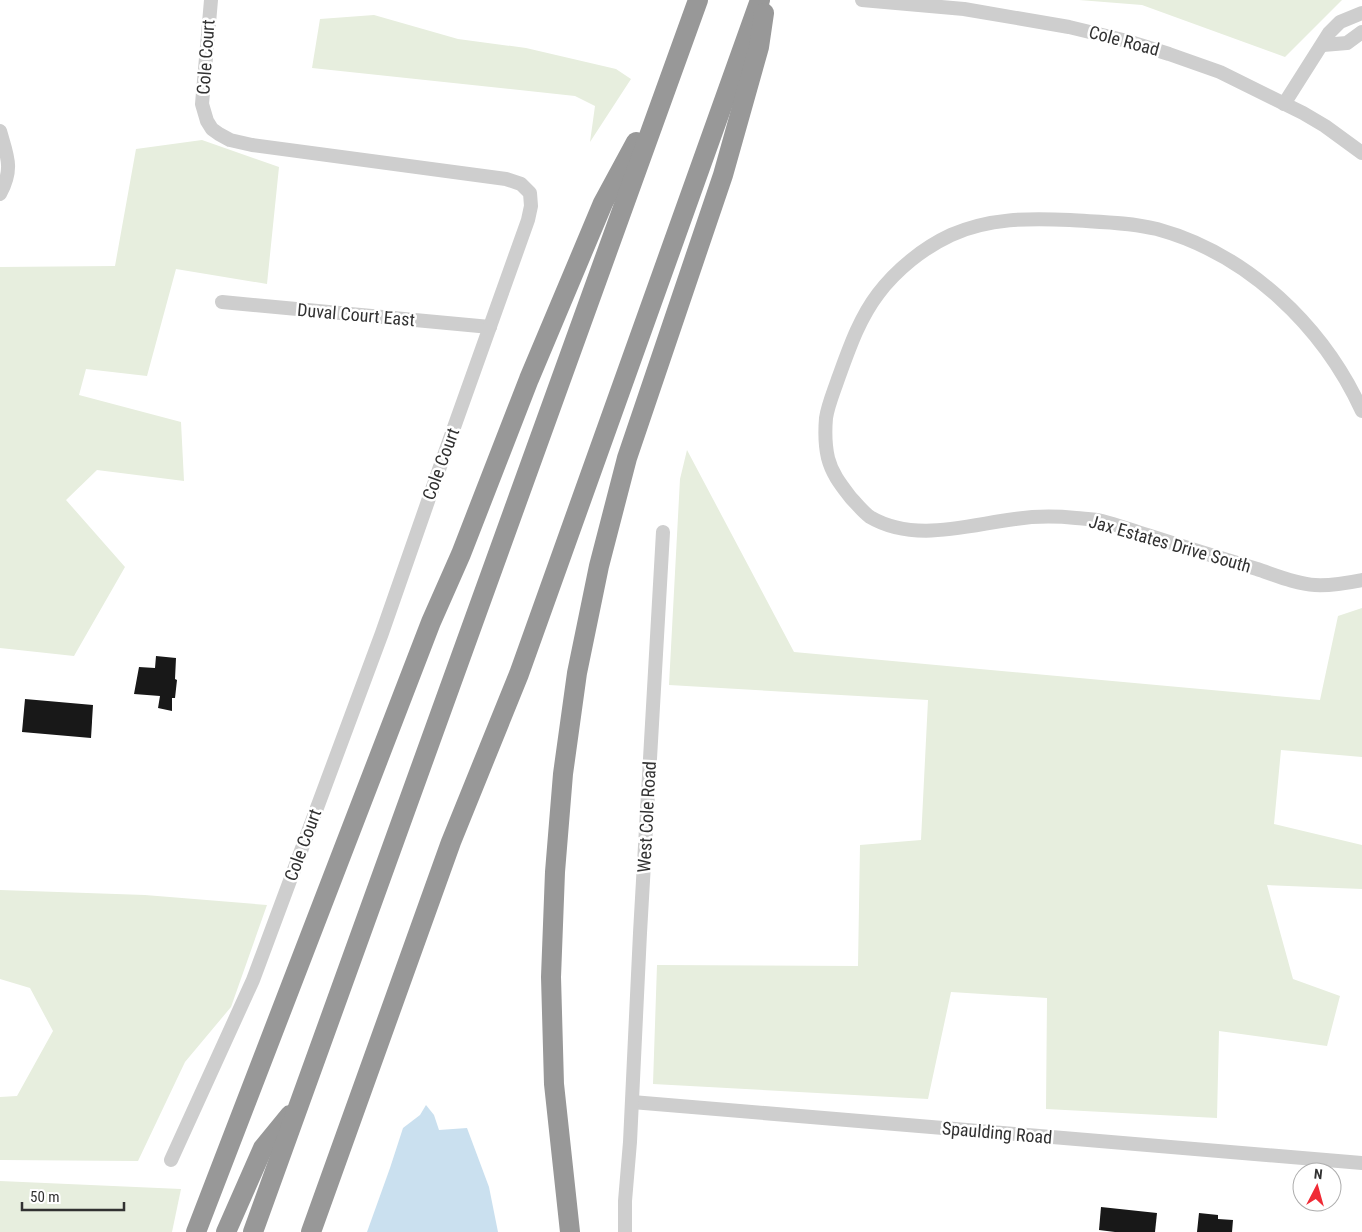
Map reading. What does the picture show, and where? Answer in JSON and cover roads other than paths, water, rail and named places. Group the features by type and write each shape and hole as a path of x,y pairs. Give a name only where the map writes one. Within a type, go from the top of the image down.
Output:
{"highway":[{"path":"253,1232 698,0"},
{"path":"311,1232 451,842 519,674 760,0"},
{"path":"570,1232 554,1084 551,977 555,872 563,774 577,673 599,566 627,458 723,175 759,47 766,0"},
{"path":"196,1232 428,631 461,554 529,379 603,203 669,80"},
{"path":"226,1232 263,1148 299,1104"}],"street":[{"name":"Cole Court","path":"171,1160 253,980 382,633 528,220 531,206 530,193 521,184 506,179 252,145 230,140 219,134 212,129 207,121 202,104 210,0"},
{"name":"Cole Road","path":"862,0 964,9 1070,26 1127,40 1220,72 1325,126 1362,153"},
{"path":"1284,104 1330,33 1340,22 1362,13"},
{"path":"1323,45 1347,43 1362,32"},
{"path":"0,131 8,168 6,183 0,194"},
{"name":"Jax Estates Drive South","path":"1362,411 1347,382 1328,353 1307,326 1282,299 1258,279 1214,252 1153,228 1109,222 1016,220 995,222 951,236 913,258 896,274 879,293 863,317 832,395 826,416 828,459 837,482 869,516 900,528 913,531 953,529 1031,517 1070,517 1102,521 1231,562 1312,585 1362,580"},
{"name":"Duval Court East","path":"222,302 490,327"},
{"name":"West Cole Road","path":"625,1232 625,1201 663,532"},
{"name":"Spaulding Road","path":"632,1102 1362,1163"}],"water":[{"path":"426,1105 434,1115 439,1130 467,1128 489,1187 498,1232 367,1232 403,1128 420,1115"}]}
